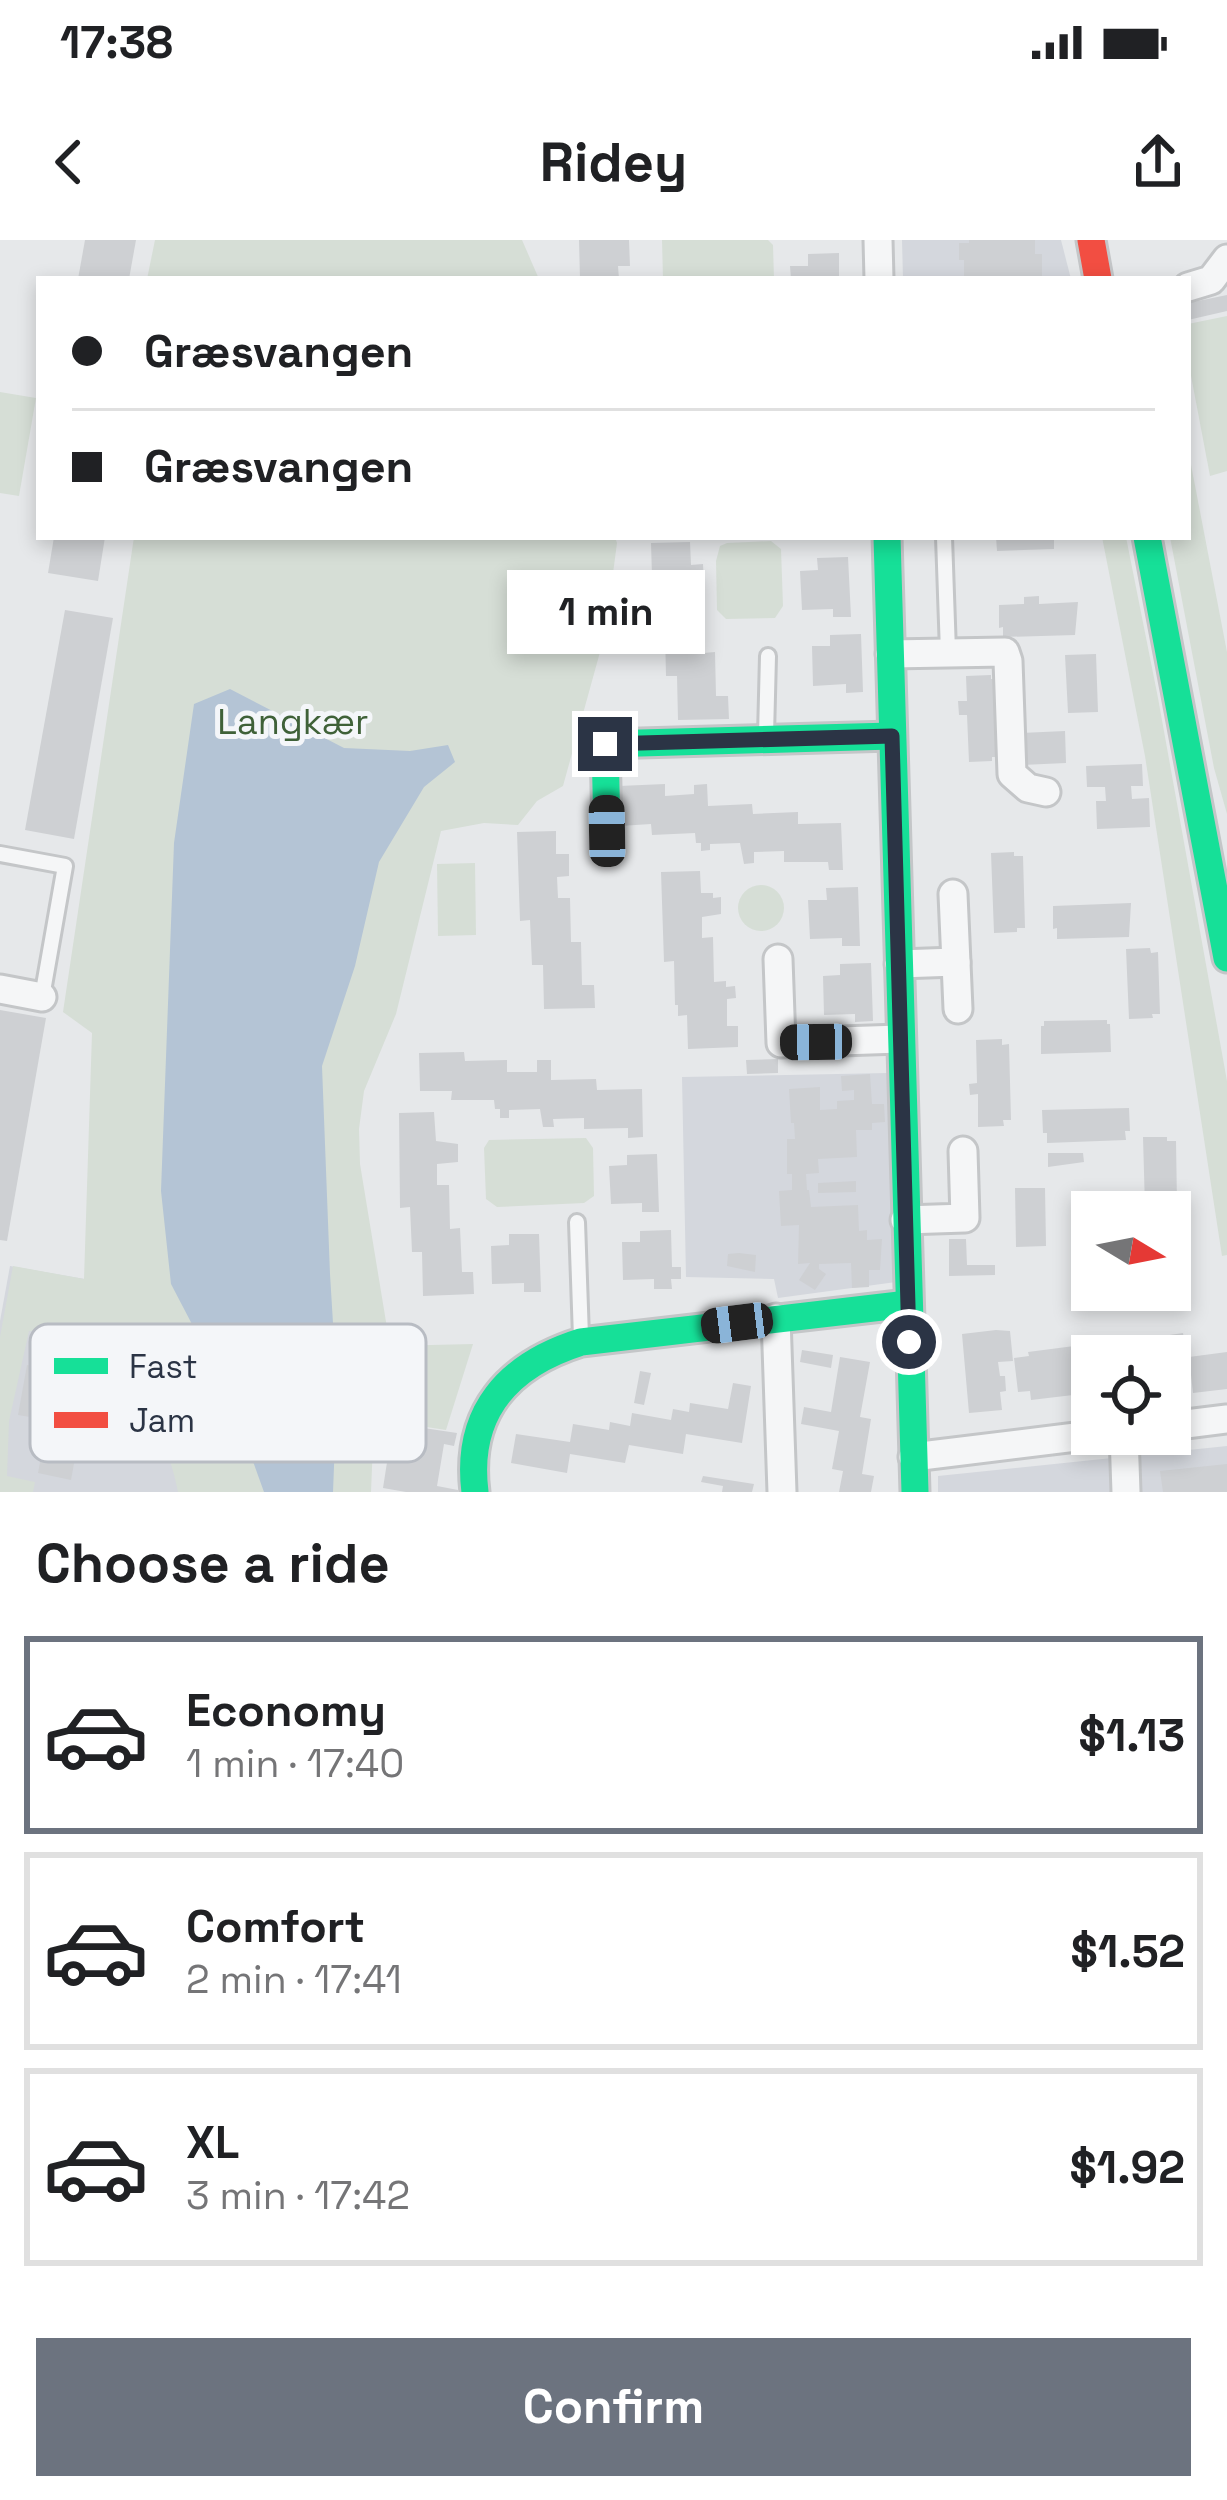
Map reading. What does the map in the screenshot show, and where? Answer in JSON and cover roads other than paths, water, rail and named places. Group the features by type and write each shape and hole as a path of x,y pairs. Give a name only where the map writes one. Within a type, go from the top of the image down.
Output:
{"street":[{"path":"878,240 879,276"},
{"path":"1091,240 1098,276"},
{"path":"1191,285 1211,280 1227,259"},
{"path":"886,540 915,1492"},
{"path":"1149,540 1218,864 1227,958"},
{"path":"890,654 1005,652 1012,774 1028,788 1046,792"},
{"path":"607,831 605,744 892,736"},
{"path":"953,894 958,1009"},
{"path":"778,959 781,1043 900,1040"},
{"path":"899,964 956,962"},
{"path":"0,989 43,997"},
{"path":"905,1220 965,1218 963,1151"},
{"path":"475,1492 475,1446 486,1413 505,1384 527,1364 553,1350 581,1342 908,1304"},
{"path":"776,1318 782,1492"},
{"path":"1191,1423 1227,1419"},
{"path":"913,1457 1071,1438"},
{"path":"1125,1455 1126,1492"}],"lane":[{"path":"944,540 948,652"},
{"path":"766,739 768,656"},
{"path":"0,854 65,866 43,997"},
{"path":"577,1222 581,1342"}],"water":[{"path":"230,689 344,748 410,751 448,745 455,762 424,787 379,862 355,966 322,1066 333,1324 192,1324 171,1284 161,1191 174,843 194,704"},
{"path":"253,1462 334,1462 333,1492 264,1492"}],"park label":[{"name":"Langkær","path":"293,722"}]}
